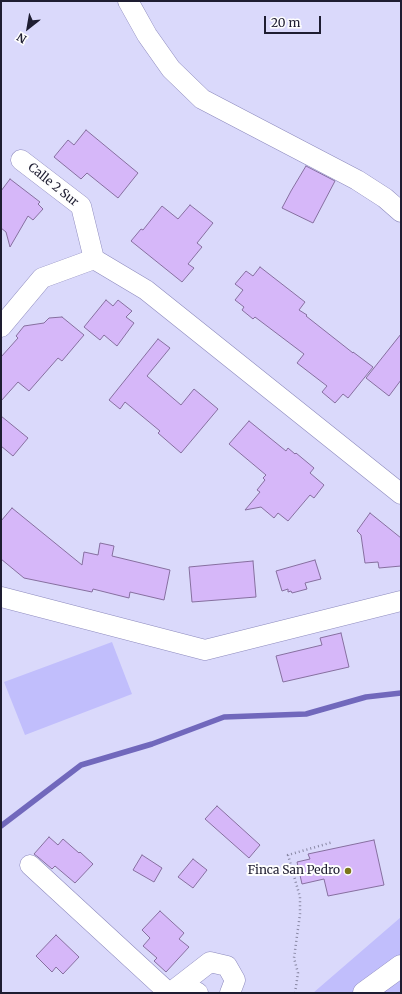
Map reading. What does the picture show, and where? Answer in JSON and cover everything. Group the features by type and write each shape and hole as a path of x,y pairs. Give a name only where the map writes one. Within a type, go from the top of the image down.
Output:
{"main road":[{"path":"364,993 401,966"}],"street":[{"path":"128,1 147,35 171,69 202,99 357,180 385,198 401,212"},
{"name":"Calle 2 Sur","path":"21,160 81,206 94,259"},
{"path":"1,327 42,278 94,259 146,290 401,494"},
{"path":"1,596 205,650 401,602"},
{"path":"30,865 180,991 210,962 227,966 235,980 230,993"}],"path":[{"path":"295,993 298,973 294,958 300,914 300,897 288,855 333,842"}],"shaded area":[{"path":"112,642 132,694 25,735 4,682"},
{"path":"401,917 401,993 313,993"}],"building":[{"path":"86,130 138,173 118,198 87,173 81,179 54,157 68,140 74,145"},
{"path":"306,166 335,181 313,223 282,208"},
{"path":"10,179 40,202 38,204 43,209 33,220 28,216 10,247 6,232 1,228 1,191"},
{"path":"190,205 213,223 197,243 202,247 188,264 194,268 182,282 131,241 141,229 143,230 162,206 178,219"},
{"path":"260,267 305,302 299,310 373,367 348,398 343,394 335,403 322,392 327,386 297,363 304,354 255,317 253,319 242,310 244,307 235,300 243,290 235,284 246,271 253,276"},
{"path":"106,300 113,306 118,300 132,311 126,317 134,323 117,346 104,335 100,340 84,327"},
{"path":"62,317 84,335 62,361 58,358 29,391 18,382 1,401 1,357 18,338 16,336 24,326 44,323 49,318"},
{"path":"401,334 401,380 389,396 366,378"},
{"path":"158,339 170,348 147,376 181,405 194,389 218,409 181,453 158,433 160,431 125,402 120,409 109,400"},
{"path":"1,416 28,438 13,456 1,446"},
{"path":"249,421 286,451 288,448 314,468 310,473 324,485 314,498 310,495 288,521 278,513 274,518 261,507 245,510 260,492 257,490 265,480 263,478 266,475 229,444"},
{"path":"12,508 82,565 84,552 98,555 100,543 114,546 112,556 170,570 164,600 130,592 129,598 93,589 92,592 24,578 1,559 1,521"},
{"path":"370,513 401,538 401,566 379,568 378,562 365,563 361,535 357,531"},
{"path":"315,560 321,579 305,583 307,589 292,593 291,591 288,592 288,589 282,591 276,571"},
{"path":"253,561 256,597 192,602 189,567"},
{"path":"341,633 349,667 283,682 276,656 322,645 320,638"},
{"path":"217,806 260,845 249,858 205,819"},
{"path":"49,837 58,845 63,839 93,864 75,883 55,866 52,869 34,854"},
{"path":"374,840 384,885 328,896 324,879 302,884 297,862 310,859 308,854"},
{"path":"142,855 162,868 154,882 133,870"},
{"path":"193,859 207,870 193,888 178,877"},
{"path":"160,911 184,933 179,939 189,947 166,972 154,961 157,958 143,946 150,938 142,930"},
{"path":"56,935 79,957 63,974 56,967 52,972 36,956"}],"waterway":[{"path":"1,826 81,765 152,744 224,717 306,714 366,697 401,693"}],"place":[{"name":"Finca San Pedro","path":"348,871"}]}
